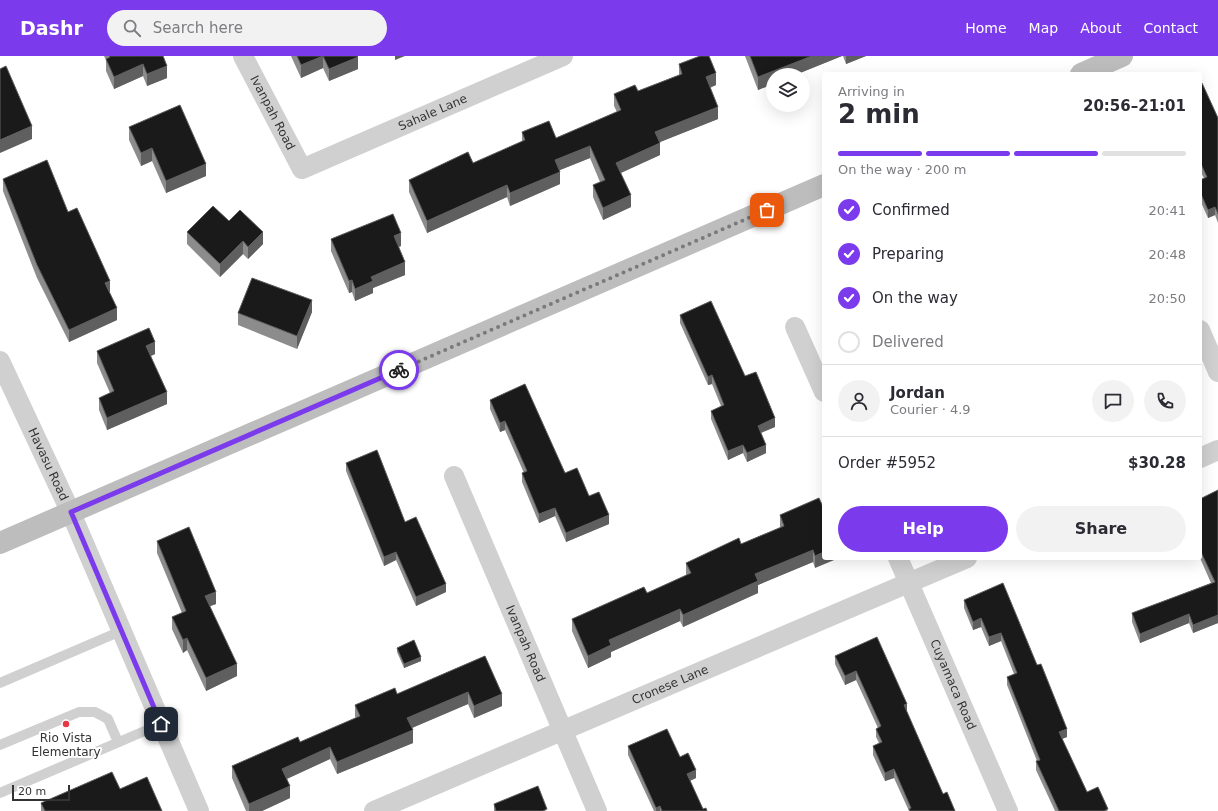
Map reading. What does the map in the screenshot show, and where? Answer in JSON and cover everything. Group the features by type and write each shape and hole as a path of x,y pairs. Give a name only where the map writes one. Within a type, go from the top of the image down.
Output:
{"main road":[{"path":"1086,72 1122,56"},
{"path":"0,543 822,186"}],"street":[{"name":"Ivanpah Road","path":"243,56 302,169"},
{"name":"Sahale Lane","path":"302,169 563,56"},
{"path":"795,327 822,388"},
{"path":"1202,335 1218,372"},
{"name":"Havasu Road","path":"0,360 71,512 199,811"},
{"path":"1202,457 1218,450"},
{"name":"Ivanpah Road","path":"454,476 597,811"},
{"name":"Cuyamaca Road","path":"899,560 1008,811"},
{"name":"Cronese Lane","path":"374,811 962,560"}],"lane":[{"path":"0,683 121,631"},
{"path":"0,744 79,712 95,712 108,719 118,742"},
{"path":"0,793 161,724"}],"building":[{"path":"109,56 163,56 167,66 147,74 143,64 114,77 106,59 110,57"},
{"path":"297,56 323,56 301,65"},
{"path":"323,56 357,56 358,57 329,69"},
{"path":"700,56 709,56 716,73 706,77 718,107 655,132 660,143 616,163 631,195 603,208 593,185 605,180 590,146 555,160 560,172 510,193 507,185 427,221 409,180 468,152 473,163 525,140 522,132 549,121 556,138 621,110 614,94 635,85 638,91 682,74 679,64"},
{"path":"750,56 812,56 781,68 766,68 766,74 758,77"},
{"path":"6,66 32,126 0,140 0,69"},
{"path":"1202,83 1218,118 1218,214 1215,207 1208,210 1202,196 1202,179 1207,177 1202,166"},
{"path":"180,105 206,164 166,181 152,148 141,153 129,127"},
{"path":"47,160 68,212 77,208 110,281 105,283 117,308 69,330 37,265 3,179"},
{"path":"213,206 229,221 240,210 263,232 248,247 243,241 220,264 187,232"},
{"path":"393,214 401,233 394,236 405,262 371,277 373,281 355,289 352,280 349,281 331,239"},
{"path":"252,278 312,300 297,336 238,313"},
{"path":"711,301 745,376 756,372 775,418 758,426 766,445 747,453 743,445 728,451 711,411 724,405 712,375 708,377 680,315"},
{"path":"149,328 155,342 146,346 167,392 107,418 99,398 114,391 97,351"},
{"path":"525,384 565,473 577,468 589,496 599,492 609,515 566,533 555,508 539,514 522,473 527,471 505,421 500,423 490,400"},
{"path":"377,450 405,522 416,517 446,584 416,597 396,552 384,557 346,463"},
{"path":"1218,490 1218,615 1193,625 1189,614 1140,634 1132,613 1215,582 1202,554 1202,498"},
{"path":"819,498 822,505 822,553 815,556 813,550 755,574 758,581 683,615 680,609 609,640 611,645 588,656 572,619 644,587 647,593 691,573 686,563 739,538 741,544 784,526 780,515"},
{"path":"189,527 216,592 205,596 237,664 206,678 187,638 183,640 172,617 186,611 157,541"},
{"path":"1003,583 1037,665 1041,664 1067,729 1059,732 1087,792 1098,787 1108,809 1104,811 1059,811 1036,761 1040,760 1007,677 1017,673 1001,633 989,637 981,618 973,622 964,600"},
{"path":"877,637 907,704 904,705 943,794 947,792 955,811 910,811 909,809 911,808 894,769 885,773 873,746 882,742 876,729 881,726 856,671 845,676 835,656"},
{"path":"414,640 421,657 404,664 397,648"},
{"path":"485,656 502,694 474,706 468,692 407,718 413,730 337,762 330,747 282,769 290,786 249,804 232,766 298,737 300,742 360,716 355,705 395,688 397,694"},
{"path":"667,729 680,757 688,753 696,770 687,774 703,809 706,808 707,811 662,811 660,806 656,808 628,746"},
{"path":"112,772 120,789 147,777 162,811 45,811 41,803"},
{"path":"538,786 547,809 543,811 496,811 494,804"}],"way so far":[{"path":"399,370 767,210"}],"place":[{"name":"Rio Vista Elementary","path":"66,724"}],"route":[{"path":"161,724 71,512 399,370"}]}
